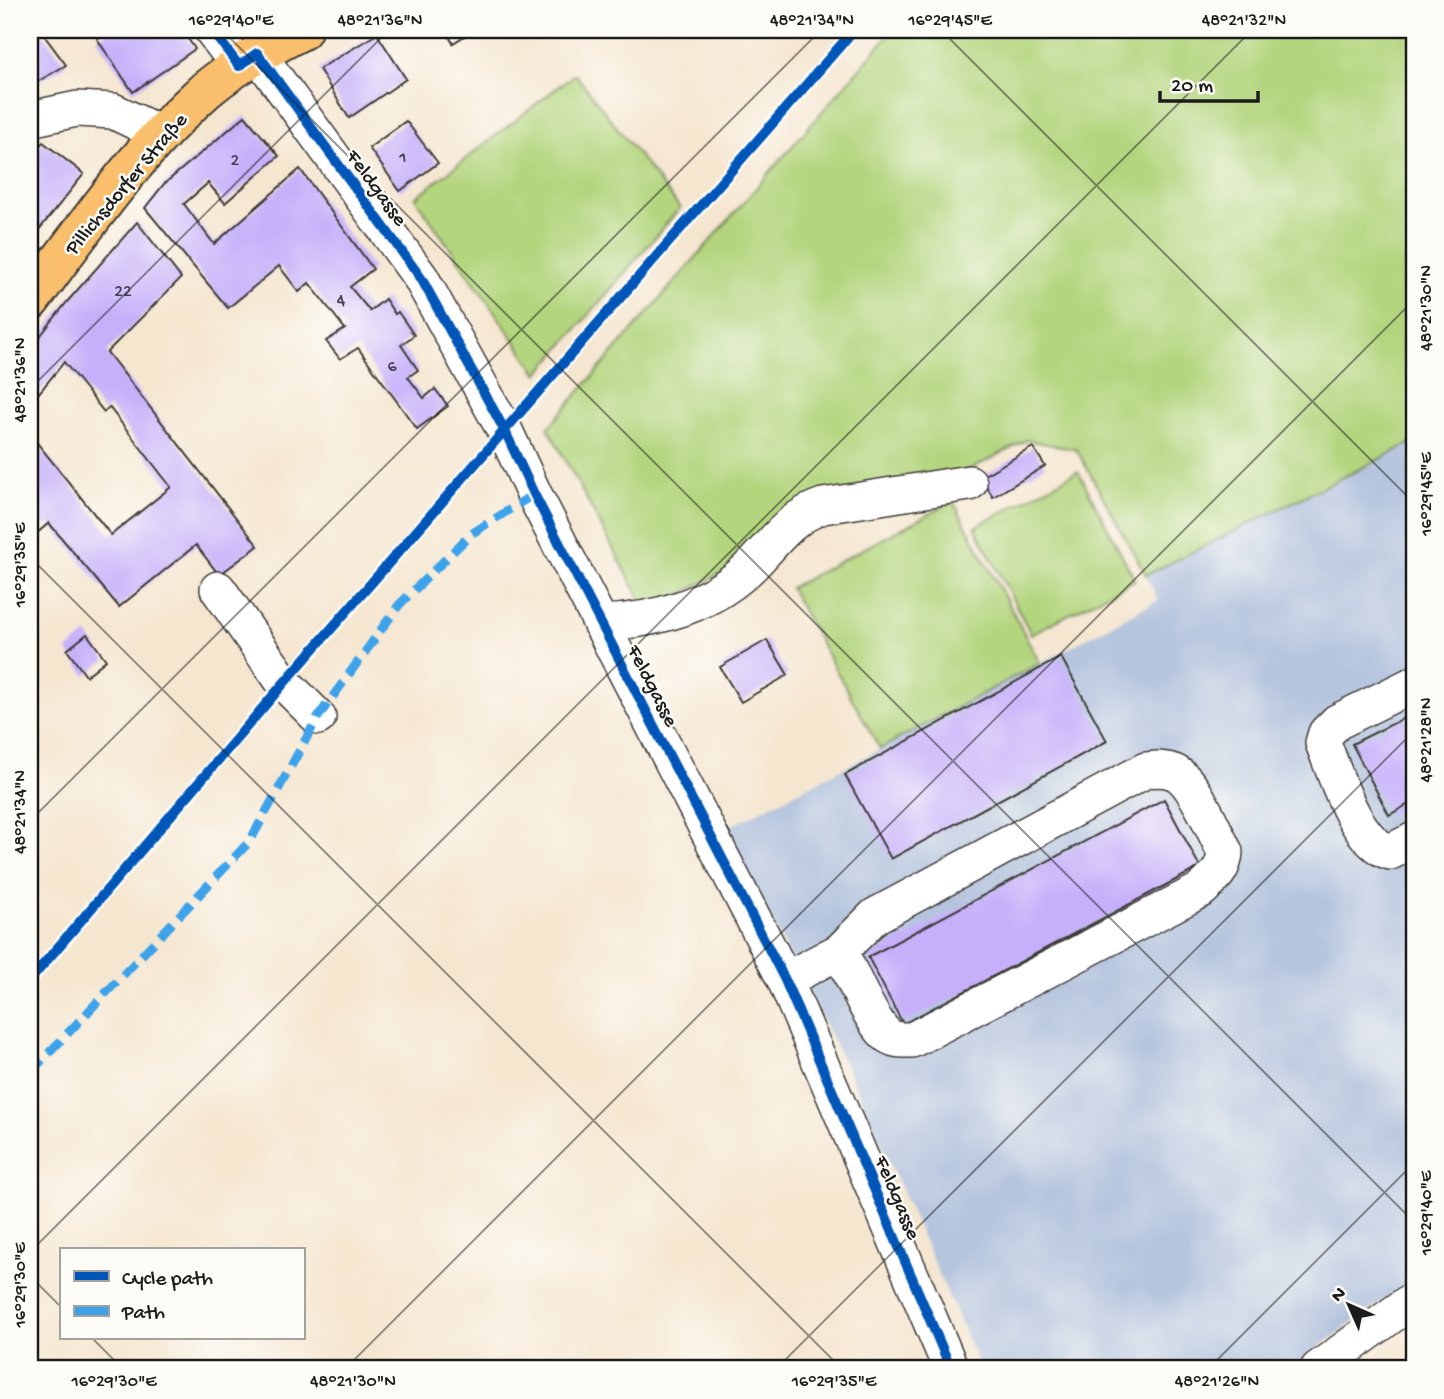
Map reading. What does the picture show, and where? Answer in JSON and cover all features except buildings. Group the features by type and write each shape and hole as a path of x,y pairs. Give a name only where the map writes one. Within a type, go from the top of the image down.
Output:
{"main road":[{"name":"Pillichsdorfer Straße","path":"30,301 106,199 161,134 209,88 248,60 302,30"}],"street":[{"name":"Feldgasse","path":"212,30 248,60 421,278 505,431 534,494 785,980 951,1369"},
{"path":"30,119 77,109 113,111 161,134"},
{"path":"600,623 663,616 688,607 731,583 751,566 795,519 808,511 823,506 969,483"},
{"path":"218,589 284,683 318,717"},
{"path":"1414,684 1337,722 1326,733 1323,743 1359,826 1371,842 1391,852 1414,840"},
{"path":"785,980 840,951 875,916 1146,770 1162,769 1177,773 1190,786 1225,852 1224,864 1216,877 1201,890 912,1040 897,1040 886,1034 873,1016 840,951"},
{"path":"1318,1369 1414,1299"}],"shaded area":[{"path":"1414,442 1414,1278 1289,1369 981,1369 848,1070 725,829 1158,600 1146,575"}],"green space":[{"path":"893,30 1414,30 1414,442 1146,575 1077,450 1027,440 963,473 788,506 730,569 647,611 548,428"},
{"path":"575,74 680,208 538,374 415,198"},
{"path":"1078,471 1135,580 1031,634 975,527"},
{"path":"953,501 1040,663 880,749 790,588"}],"marked path":[{"path":"30,1073 250,841 318,717 399,605 471,534 534,494"}],"cycle path":[{"path":"212,30 239,66 257,53 421,278 505,431 534,494 785,980 951,1369"},
{"path":"30,980 284,683 854,30"}]}
